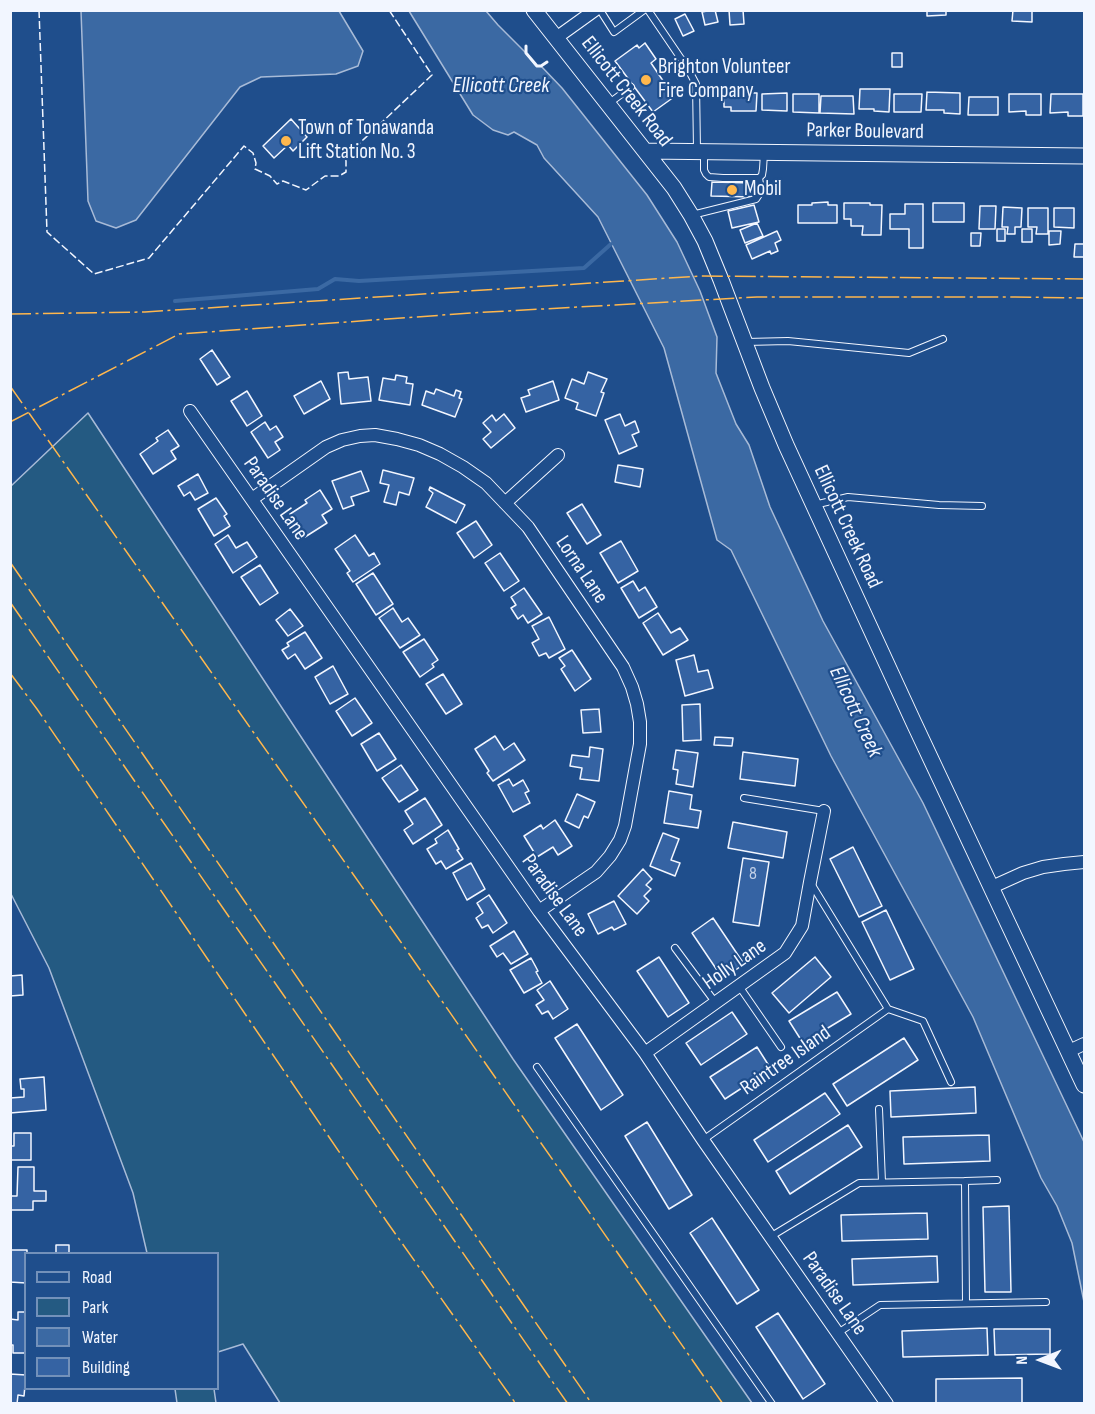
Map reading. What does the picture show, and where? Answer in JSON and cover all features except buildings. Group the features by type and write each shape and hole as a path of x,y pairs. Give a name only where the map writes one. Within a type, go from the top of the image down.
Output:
{"street":[{"name":"Ellicott Creek Road","path":"535,11 674,188 705,241 786,445 1084,1085"},
{"path":"556,38 591,12"},
{"name":"Parker Boulevard","path":"646,151 1084,156"},
{"name":"Paradise Lane","path":"190,411 539,911 645,1053 702,1140 887,1404"},
{"name":"Lorna Lane","path":"252,499 326,447 342,440 375,435 419,445 464,467 486,483 528,527 623,667 632,687 640,722 640,744 625,826 620,840 596,872 539,911"},
{"path":"505,503 558,455"},
{"name":"Holly Lane","path":"645,1053 785,953 802,926 824,811"},
{"path":"992,887 1043,867 1084,862"},
{"path":"1069,1052 1084,1044"}],"lane":[{"path":"591,12 614,32 646,10 696,84 704,170 709,177 759,178"},
{"path":"608,104 631,87"},
{"path":"691,215 756,199 760,193 759,178 762,175 765,152"},
{"path":"745,342 788,341 909,353 943,339"},
{"path":"814,505 848,498 982,507"},
{"path":"744,798 824,811"},
{"path":"810,882 888,1009 923,1021 951,1082"},
{"path":"675,948 715,1003"},
{"path":"739,986 781,1047"},
{"name":"Raintree Island","path":"702,1140 888,1009"},
{"path":"537,1067 772,1404"},
{"path":"879,1109 882,1182"},
{"path":"770,1237 859,1183 997,1180"},
{"path":"965,1181 966,1303"},
{"path":"838,1333 880,1305 1046,1302"}],"green space":[{"path":"88,413 513,1059 752,1403 280,1403 243,1344 219,1352 219,1252 147,1252 133,1193 49,968 11,894 11,486"},
{"path":"175,1390 214,1390 216,1403 177,1403"}],"water":[{"path":"81,11 339,11 363,51 358,66 336,74 261,77 240,87 136,220 116,228 96,221 88,201"},
{"name":"Ellicott Creek","path":"409,11 486,11 536,66 541,66 562,88 647,195 677,242 700,291 717,337 716,373 736,424 749,445 770,507 823,621 923,803 1084,1142 1084,1302 1072,1243 1057,1206 1041,1178 973,1017 831,756 731,550 717,540 664,348 598,217 544,158 537,145 514,132 508,135 493,130 473,115"}],"waterway":[{"path":"175,301 318,289 335,279 359,281 584,268 611,244"}],"fence":[{"path":"39,10 47,232 94,274 149,258 244,146 253,153 255,169 270,176 277,184 283,181 306,190 325,176 339,176 346,172 346,156 432,75 389,10"}],"wall":[{"path":"526,46 526,53 537,66 547,62"}],"power":[{"path":"10,314 145,312 701,276 1084,279"},
{"path":"10,422 179,334 471,313 757,297 1084,298"},
{"path":"10,386 723,1404"},
{"path":"10,562 592,1404"},
{"path":"10,602 568,1404"},
{"path":"10,673 37,709 387,1222 516,1404"}],"place":[{"name":"Brighton Volunteer Fire Company","path":"646,80"},
{"name":"Town of Tonawanda Lift Station No. 3","path":"286,141"},
{"name":"Mobil","path":"732,190"}]}
